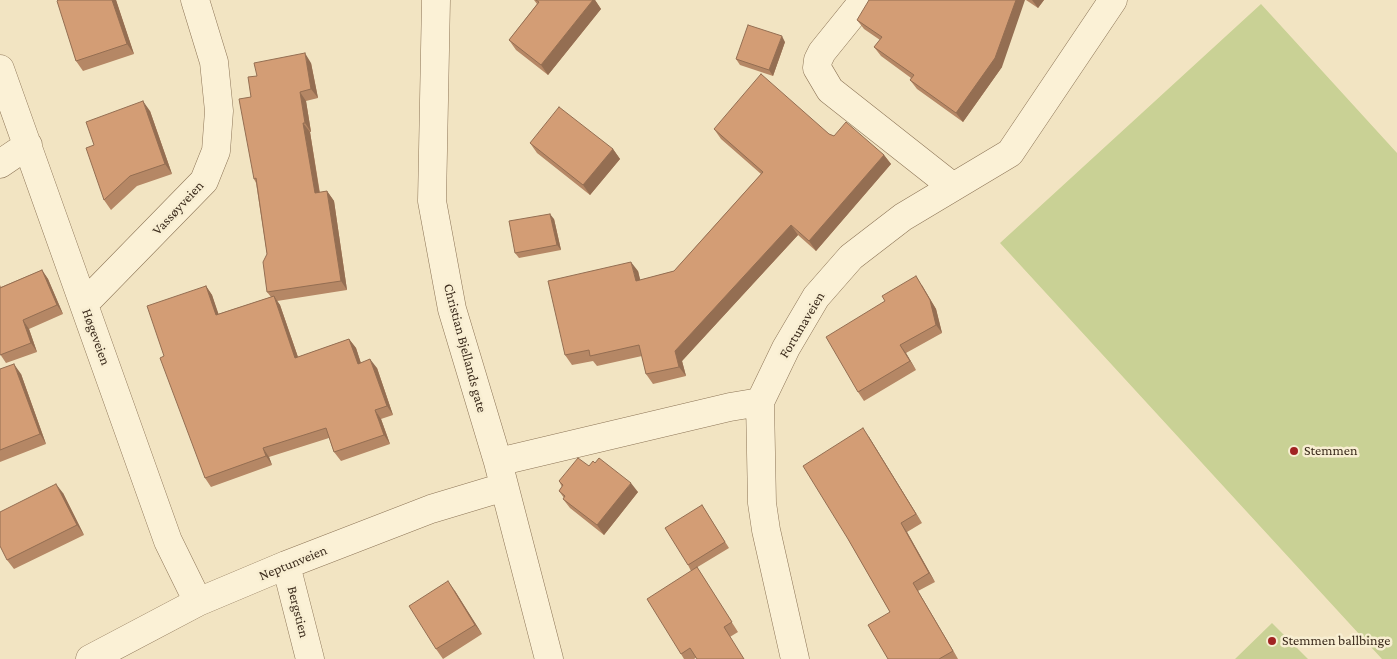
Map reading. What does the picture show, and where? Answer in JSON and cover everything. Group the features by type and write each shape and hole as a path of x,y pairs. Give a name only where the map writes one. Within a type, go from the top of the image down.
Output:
{"street":[{"name":"Vassøyveien","path":"84,304 204,182 216,151 219,111 214,62 195,0"},
{"name":"Christian Bjellands gate","path":"436,0 432,200 452,309 501,474 548,659"},
{"path":"864,0 822,52 817,68 830,90 953,187"},
{"name":"Fortunaveien","path":"795,659 766,530 762,503 760,402 786,348 816,297 851,257 902,217 1010,153 1113,0"},
{"name":"Høgeveien","path":"0,69 168,541 198,602"},
{"path":"0,164 28,145"},
{"path":"501,474 730,407 760,402"},
{"name":"Neptunveien","path":"90,659 198,602 286,565 432,509 501,474"},
{"name":"Bergstien","path":"286,565 310,659"}],"green space":[{"name":"Stemmen","path":"1261,4 1397,153 1397,659 1382,659 1000,243"},
{"name":"Stemmen ballbinge","path":"1272,623 1308,659 1235,659"}],"building":[{"path":"58,0 112,0 127,44 76,61"},
{"path":"536,0 593,0 541,65 509,40 539,2"},
{"path":"869,0 1016,0 995,58 956,113 910,80 914,75 874,47 882,37 857,20"},
{"path":"748,25 782,36 769,70 736,59"},
{"path":"305,53 311,89 300,92 305,123 303,123 315,193 327,191 341,281 267,292 263,262 267,254 256,178 254,179 239,99 251,97 248,77 257,76 254,63"},
{"path":"761,74 829,134 834,136 846,122 884,155 809,241 791,225 675,351 679,367 646,374 639,345 590,356 589,350 565,355 548,281 631,262 636,281 674,271 763,172 714,129"},
{"path":"143,101 165,164 130,176 104,200 86,148 94,145 86,122"},
{"path":"559,107 613,149 583,185 530,143"},
{"path":"550,214 557,245 515,253 509,221"},
{"path":"42,270 57,305 23,320 31,343 0,355 0,288"},
{"path":"916,276 930,300 936,325 900,345 910,361 858,392 826,337 885,301 882,296"},
{"path":"206,286 216,315 274,296 295,358 349,339 358,364 370,359 387,406 375,410 384,435 334,452 326,428 263,448 266,456 205,478 160,358 164,356 147,306"},
{"path":"14,364 40,434 0,450 0,369"},
{"path":"863,428 916,514 901,523 929,573 913,583 953,651 939,659 888,659 868,625 890,612 803,466"},
{"path":"578,458 589,466 599,458 631,483 597,525 563,499 565,496 559,491 563,485 559,481"},
{"path":"56,484 77,525 7,560 0,546 0,512"},
{"path":"702,505 725,542 688,565 665,528"},
{"path":"697,567 732,622 724,627 744,659 697,659 690,648 681,654 647,599"},
{"path":"448,581 475,625 436,649 409,606"}],"place":[{"name":"Stemmen","path":"1294,451"},
{"name":"Stemmen ballbinge","path":"1272,641"}]}
